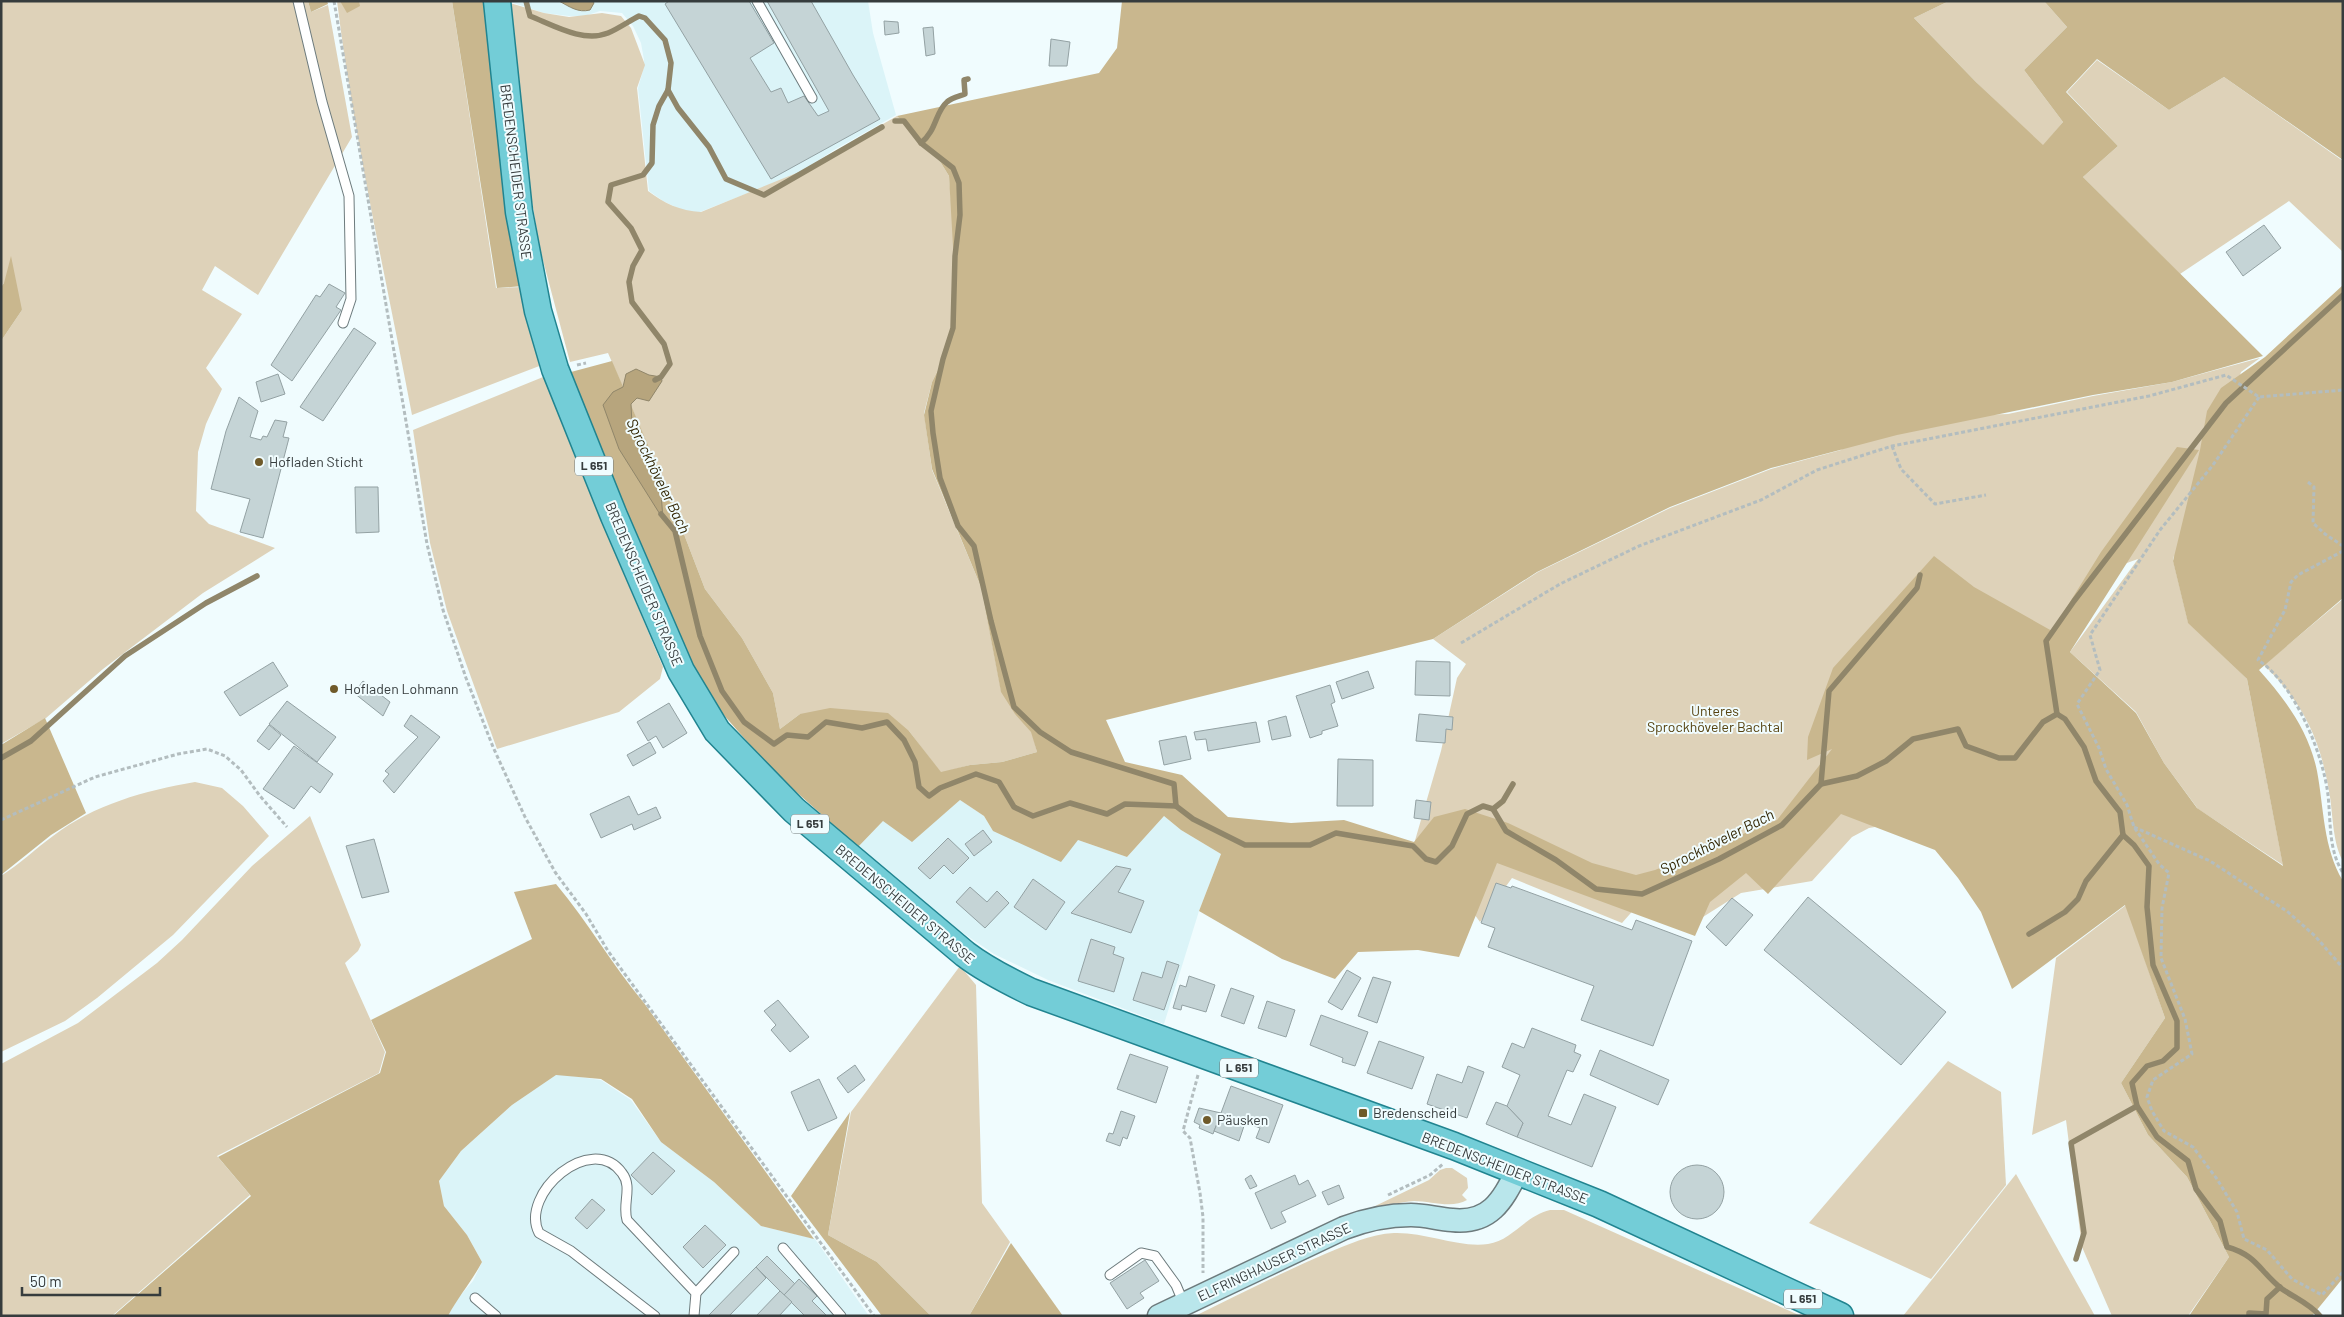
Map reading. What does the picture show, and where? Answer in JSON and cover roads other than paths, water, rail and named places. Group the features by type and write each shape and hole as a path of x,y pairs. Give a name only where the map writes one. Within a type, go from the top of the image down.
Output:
{"main road":[{"name":"BREDENSCHEIDER STRASSE","path":"497,1 520,220 538,311 555,369 614,516 682,671 717,731 794,810 985,969 1031,992 1454,1146 1598,1204 1840,1316"},
{"name":"ELFRINGHAUSER STRASSE","path":"1159,1316 1344,1228 1366,1220 1412,1214 1454,1220 1471,1220 1488,1214 1501,1202 1517,1172"}],"lane":[{"path":"298,1 322,102 348,196 351,300 343,323"},
{"path":"757,1 812,98"},
{"path":"654,1316 571,1251 539,1233 535,1216 538,1205 550,1185 570,1166 590,1158 605,1159 622,1173 628,1184 624,1206 627,1220 696,1293"},
{"path":"783,1248 841,1316"},
{"path":"694,1316 696,1293 734,1252"},
{"path":"1110,1275 1141,1253 1155,1256 1176,1285 1194,1299"},
{"path":"475,1298 496,1316"}],"waterway":[{"name":"Sprockhöveler Bach","path":"526,1 530,16 568,32 598,36 608,33 639,16 645,18 665,40 671,63 668,90 659,106 653,125 652,163 643,175 611,185 608,202 631,228 642,250 633,266 629,282 632,302 664,344 670,364 661,377 655,380"},
{"path":"921,143 930,133 943,106 951,99 965,94 964,80 968,79"},
{"name":"Sprockhöveler Bach","path":"668,90 678,108 709,147 726,179 764,195 882,127"},
{"name":"Sprockhöveler Bach","path":"895,121 904,121 921,143 953,168 959,183 960,215 955,256 953,328 943,359 931,411 933,433 940,478 958,526 974,546 991,621 1014,707 1040,732 1071,752 1174,784 1176,806"},
{"path":"2057,714 2046,641 2074,601 2226,403 2343,295"},
{"name":"Sprockhöveler Bach","path":"661,514 675,531 700,636 722,691 744,722 774,744 787,735 808,737 826,722 862,728 887,722 904,740 915,762 919,787 929,796 940,788 976,774 999,782 1014,807 1033,816 1070,803 1107,814 1125,804 1176,806 1193,819 1245,845 1310,845 1336,833 1413,846 1426,859 1436,862 1452,846 1467,814 1483,806 1493,809 1506,831 1556,860 1596,889 1642,894 1719,859 1782,825 1821,784 1857,776 1886,761 1913,739 1958,729 1966,746 1999,758 2015,758 2043,722 2057,714 2065,719 2084,747 2096,781 2120,812 2123,835 2134,845 2149,866 2147,907 2153,965 2177,1021 2177,1048 2163,1061 2147,1066 2132,1083 2137,1106 2157,1137 2188,1161 2196,1189 2220,1221 2227,1247 2237,1250 2252,1259 2282,1289 2320,1316"},
{"path":"1821,784 1829,691 1917,588 1920,575"},
{"path":"1,758 31,741 125,656 206,603 257,576"},
{"path":"1493,809 1503,801 1513,784"},
{"path":"2029,934 2065,912 2078,899 2086,881 2123,835"},
{"path":"2076,1259 2084,1233 2071,1143 2137,1106"},
{"path":"2249,1316 2249,1313 2266,1314 2267,1299 2280,1287"}],"place":[{"name":"Hofladen Sticht","path":"259,462"},
{"name":"Hofladen Lohmann","path":"334,689"},
{"name":"Bredenscheid","path":"1363,1113"},
{"name":"Päusken","path":"1207,1120"}],"park label":[{"name":"Unteres Sprockhöveler Bachtal","path":"1715,720"}]}
